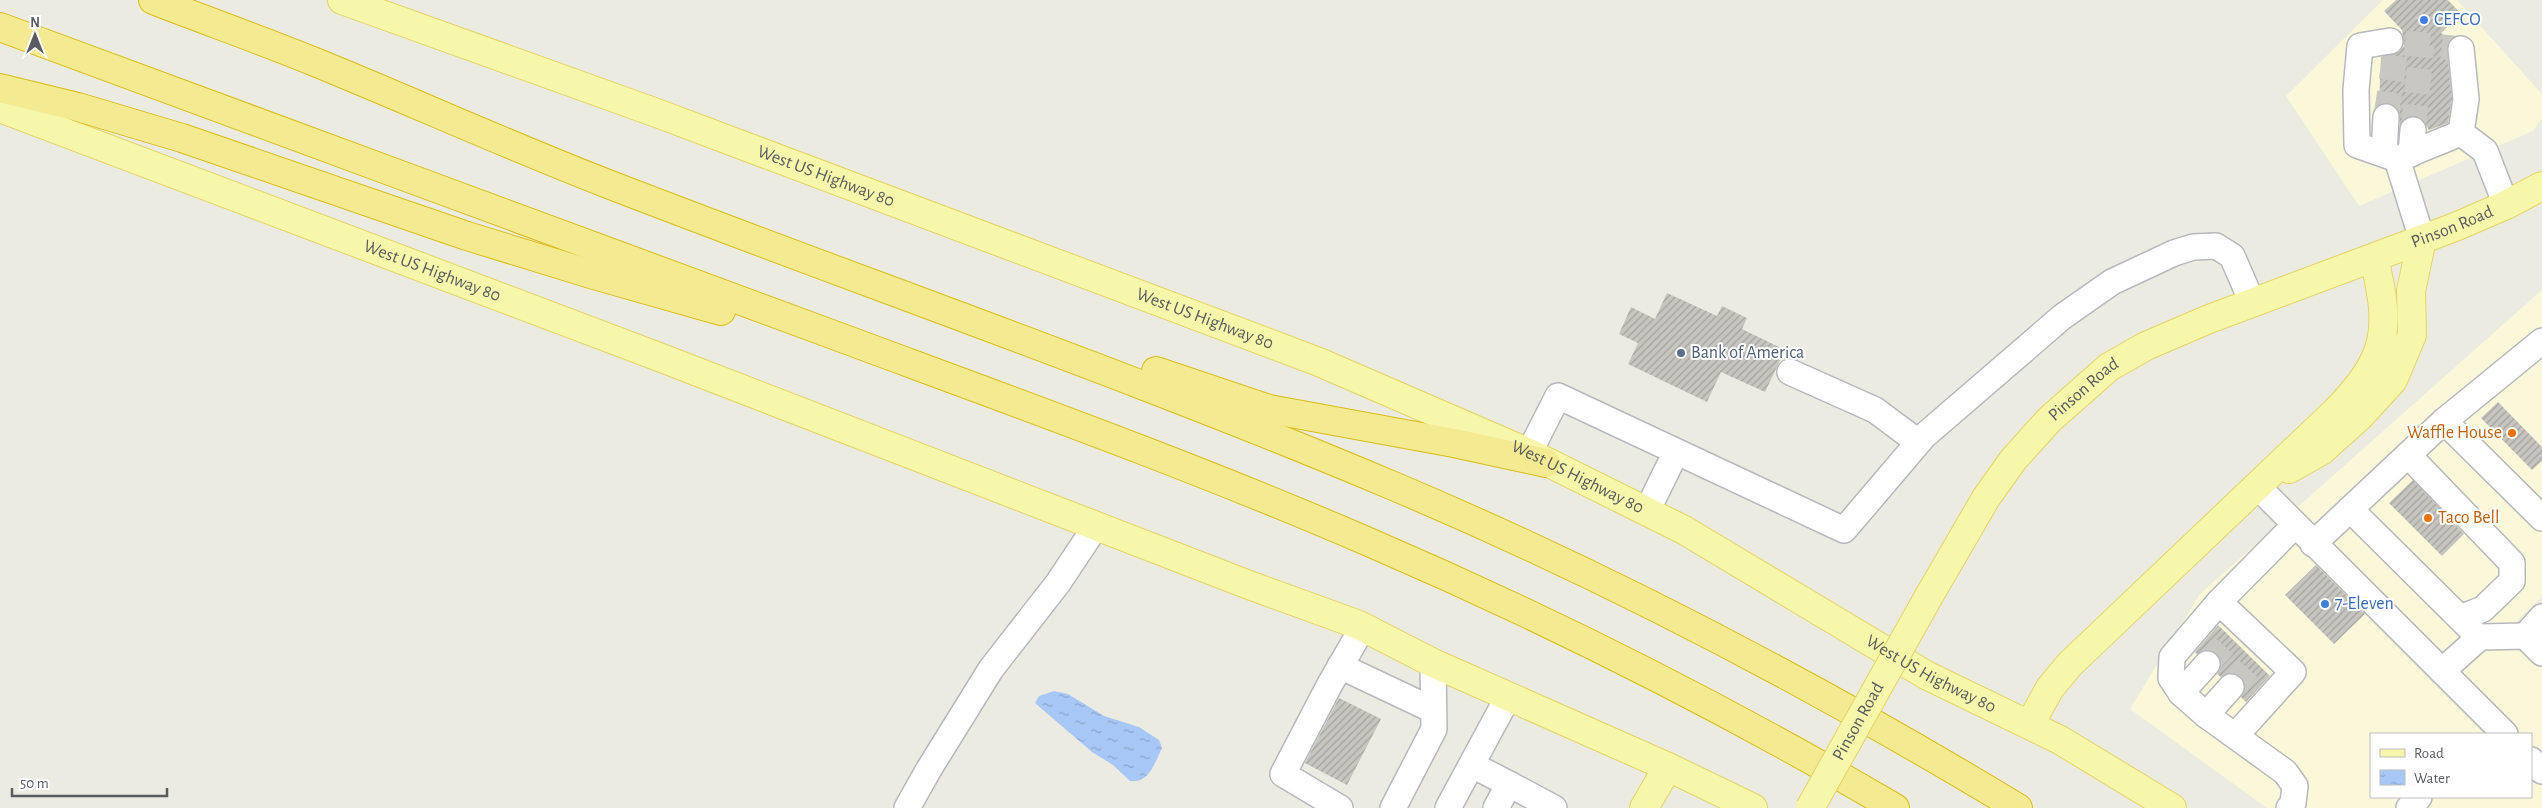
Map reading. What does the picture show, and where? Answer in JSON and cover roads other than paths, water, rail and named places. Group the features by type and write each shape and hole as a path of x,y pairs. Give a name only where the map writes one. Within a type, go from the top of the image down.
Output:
{"highway":[{"path":"153,0 313,61 604,182 1029,340 1317,454 1472,520 1664,613 1773,669 1888,732 2018,808"},
{"path":"0,27 957,380 1252,493 1409,560 1550,625 1658,680 1895,808"},
{"path":"0,88 182,138 514,250 957,380"},
{"path":"1029,340 1138,365 1269,410 1537,458"}],"main road":[{"name":"West US Highway 80","path":"342,0 673,119 1319,362 1537,458 1647,511 1723,552 1926,675 2060,740 2172,808"},
{"name":"West US Highway 80","path":"0,108 1363,627 1508,697 1668,767 1752,808"},
{"name":"Pinson Road","path":"1810,808 1986,498 2008,466 2048,420 2090,383 2109,367 2132,354 2252,302 2374,258 2506,205 2542,186"},
{"path":"2256,486 2321,452 2360,416 2393,380 2412,335 2411,291 2422,239"},
{"path":"2030,724 2050,688 2070,664 2349,398 2371,367 2378,352 2385,324 2383,294 2374,258"},
{"path":"1644,808 1668,767"}],"lane":[{"path":"2390,41 2360,46 2356,90 2357,145 2401,149 2461,133"},
{"path":"2461,49 2466,99 2461,133"},
{"path":"2386,117 2401,149 2422,239"},
{"path":"2461,133 2485,150 2506,205"},
{"path":"1537,458 1558,396 1844,530 1918,442 2062,317 2112,282 2152,262 2193,247 2216,246 2232,256 2252,302"},
{"path":"2313,544 2444,421 2542,341"},
{"path":"1790,372 1874,410 1918,442"},
{"path":"2444,421 2542,518"},
{"path":"1647,511 1676,452"},
{"path":"2408,455 2512,563 2512,581 2483,609 2460,618"},
{"path":"2256,486 2442,672 2491,730"},
{"path":"2350,509 2480,637 2534,645 2542,617"},
{"path":"908,808 929,768 991,669 1058,583 1096,526"},
{"path":"2289,808 2293,803 2295,786 2285,772 2206,715 2181,693 2171,678 2172,657 2219,602 2295,526"},
{"path":"2219,602 2237,632 2261,655 2294,672 2236,735"},
{"path":"1340,808 1283,774 1340,666 1363,627"},
{"path":"2442,672 2480,637"},
{"path":"1393,808 1434,729 1433,662"},
{"path":"2181,693 2207,664"},
{"path":"1340,666 1434,710"},
{"path":"2206,715 2231,687"},
{"path":"1448,808 1508,697"},
{"path":"2532,761 2542,771"},
{"path":"1472,765 1554,808"},
{"path":"1496,808 1509,784"},
{"path":"2409,808 2418,798"}],"water":[{"path":"1054,691 1068,694 1104,716 1139,727 1159,740 1162,748 1147,776 1137,781 1130,781 1113,765 1092,752 1035,703 1039,696"}],"tunnel":[{"path":"2386,117 2397,42"},
{"path":"2405,43 2461,49"},
{"path":"2413,130 2422,45"},
{"path":"2207,664 2231,638"},
{"path":"2231,687 2254,661"}],"place":[{"name":"CEFCO","path":"2424,20"},
{"name":"Bank of America","path":"1681,353"},
{"name":"Waffle House","path":"2512,433"},
{"name":"Taco Bell","path":"2428,518"},
{"name":"7-Eleven","path":"2325,604"}]}
